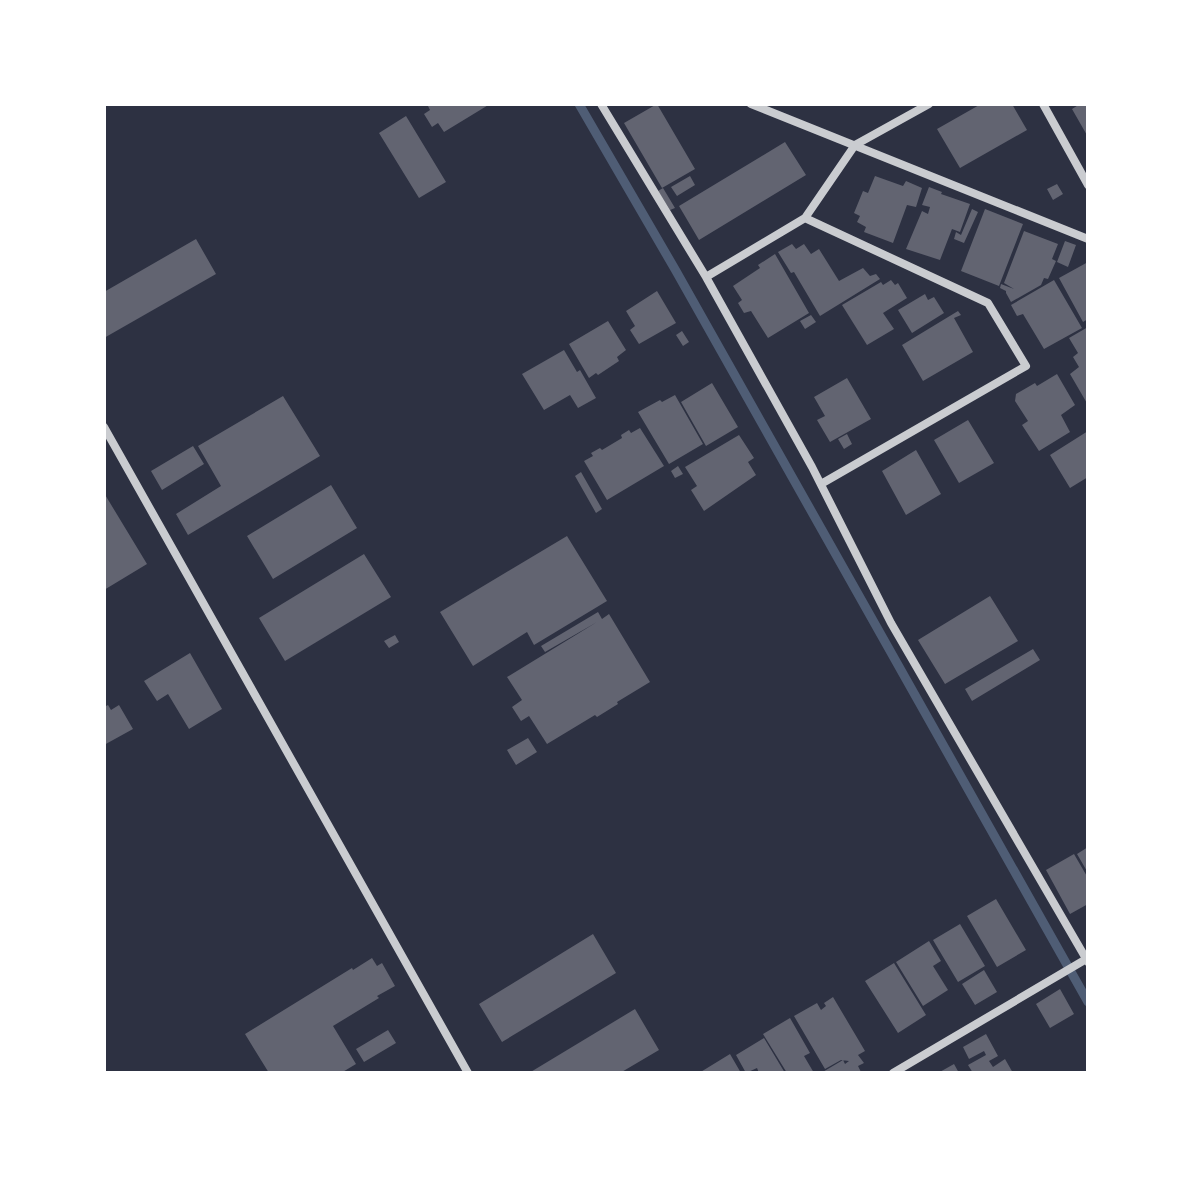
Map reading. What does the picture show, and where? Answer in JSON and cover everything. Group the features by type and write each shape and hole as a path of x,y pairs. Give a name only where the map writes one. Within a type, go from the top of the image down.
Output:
{"street":[{"path":"601,104 706,277 821,484 891,623 1087,960 899,1071"},
{"path":"751,104 1088,239"},
{"path":"706,277 805,218 855,145 929,104"},
{"path":"1043,104 1088,185"},
{"path":"805,218 988,303 1026,366 821,484"},
{"path":"104,427 468,1073"}],"building":[{"path":"427,104 490,104 444,132 438,123 432,127 424,114 430,110"},
{"path":"657,104 695,169 662,188 624,123"},
{"path":"981,104 1012,104 1027,130 960,168 937,129"},
{"path":"1088,104 1088,137 1072,109"},
{"path":"406,116 446,182 419,198 379,133"},
{"path":"785,142 806,175 699,240 679,206"},
{"path":"690,176 695,185 677,196 671,187"},
{"path":"875,176 903,186 906,181 922,188 916,207 907,205 893,243 864,232 866,227 857,222 860,216 854,213 863,191 868,193"},
{"path":"1057,184 1063,194 1053,200 1047,189"},
{"path":"929,187 970,204 960,232 952,229 940,260 906,249 922,211 928,214 930,207 922,205"},
{"path":"663,188 675,208 670,210 658,191"},
{"path":"972,209 978,212 964,243 954,239 956,232 961,235"},
{"path":"985,209 1023,224 999,286 961,271"},
{"path":"1024,231 1058,244 1052,259 1056,261 1048,279 1044,278 1041,285 1011,302 1006,291 1000,288 1001,284 1014,289 1004,283"},
{"path":"196,239 216,274 104,338 104,292"},
{"path":"1065,241 1076,245 1068,267 1057,262"},
{"path":"792,244 796,249 804,244 811,254 819,249 839,281 863,268 870,276 876,274 880,279 820,316 794,272 791,273 778,252"},
{"path":"775,254 809,313 768,338 751,311 744,313 738,303 742,300 733,286"},
{"path":"1088,262 1088,319 1083,322 1059,278"},
{"path":"891,280 895,285 898,283 907,298 883,313 894,329 867,345 842,305 881,282 883,285"},
{"path":"1054,280 1082,328 1044,349 1023,314 1017,316 1011,305"},
{"path":"657,291 676,323 639,344 630,330 635,326 626,311"},
{"path":"925,294 928,300 934,297 944,313 912,333 898,310"},
{"path":"958,311 961,315 954,318 973,352 923,381 902,345"},
{"path":"811,315 816,322 805,329 800,321"},
{"path":"608,321 626,350 617,357 619,361 589,378 569,344"},
{"path":"1088,327 1088,405 1070,374 1079,367 1073,357 1078,353 1069,338"},
{"path":"682,331 689,342 683,346 676,335"},
{"path":"564,350 596,398 578,408 570,395 544,410 522,374"},
{"path":"1057,374 1075,405 1061,415 1070,432 1039,451 1022,425 1028,421 1015,401 1016,394"},
{"path":"847,378 871,419 830,442 817,420 825,416 814,397"},
{"path":"712,383 738,427 706,446 681,402"},
{"path":"675,395 703,444 669,464 638,412"},
{"path":"283,396 320,456 188,535 176,514 221,486 198,446"},
{"path":"968,420 994,463 959,483 934,440"},
{"path":"640,428 664,466 607,500 584,461 593,456 591,453 622,438 621,435 629,430 631,433"},
{"path":"1088,431 1088,477 1070,488 1050,455"},
{"path":"847,434 852,444 844,449 838,439"},
{"path":"739,435 754,458 748,462 756,475 704,511 691,490 697,486 685,467"},
{"path":"193,446 204,464 162,490 151,471"},
{"path":"916,450 941,494 906,515 882,471"},
{"path":"678,466 683,474 675,478 671,471"},
{"path":"581,472 602,509 596,513 575,476"},
{"path":"331,485 357,528 273,579 247,536"},
{"path":"104,493 147,564 104,590"},
{"path":"567,536 607,601 534,645 527,632 473,666 440,612"},
{"path":"364,554 391,597 285,661 259,618"},
{"path":"990,596 1018,641 945,684 918,640"},
{"path":"598,612 602,619 609,614 650,682 597,717 595,715 547,744 529,716 521,721 512,707 522,700 507,677 597,622 545,652 541,646"},
{"path":"395,635 399,642 389,648 384,641"},
{"path":"1033,649 1040,660 972,701 965,689"},
{"path":"190,653 222,709 189,729 168,694 157,701 144,681"},
{"path":"108,705 111,710 119,705 133,729 104,745 104,707"},
{"path":"528,738 537,752 516,765 507,750"},
{"path":"1088,847 1088,873 1077,854"},
{"path":"1074,854 1088,878 1088,904 1070,914 1046,870"},
{"path":"996,899 1026,950 997,967 967,916"},
{"path":"960,924 985,966 958,982 933,940"},
{"path":"593,934 616,973 502,1042 479,1004"},
{"path":"929,941 941,961 933,966 948,990 923,1006 896,962"},
{"path":"372,958 377,966 382,963 395,986 333,1026 356,1064 341,1073 269,1073 245,1034"},
{"path":"894,963 926,1015 898,1033 865,981"},
{"path":"984,970 997,992 975,1005 962,984"},
{"path":"1060,989 1074,1014 1050,1028 1036,1004"},
{"path":"833,997 865,1051 858,1055 864,1063 858,1066 859,1073 821,1073 843,1060 825,1069 794,1016 817,1003 821,1010 826,1006 824,1003"},
{"path":"635,1009 659,1050 620,1073 529,1073"},
{"path":"790,1018 810,1053 804,1056 814,1073 787,1073 763,1034"},
{"path":"388,1030 396,1043 364,1062 356,1049"},
{"path":"986,1034 998,1056 989,1061 993,1067 1005,1059 1013,1073 973,1073 968,1065 986,1055 984,1051 969,1059 963,1047"},
{"path":"764,1038 785,1073 759,1073 757,1068 746,1073 736,1055"},
{"path":"730,1054 741,1073 699,1073"},
{"path":"954,1064 959,1073 938,1073"}],"waterway":[{"path":"579,104 1088,1002"}]}
